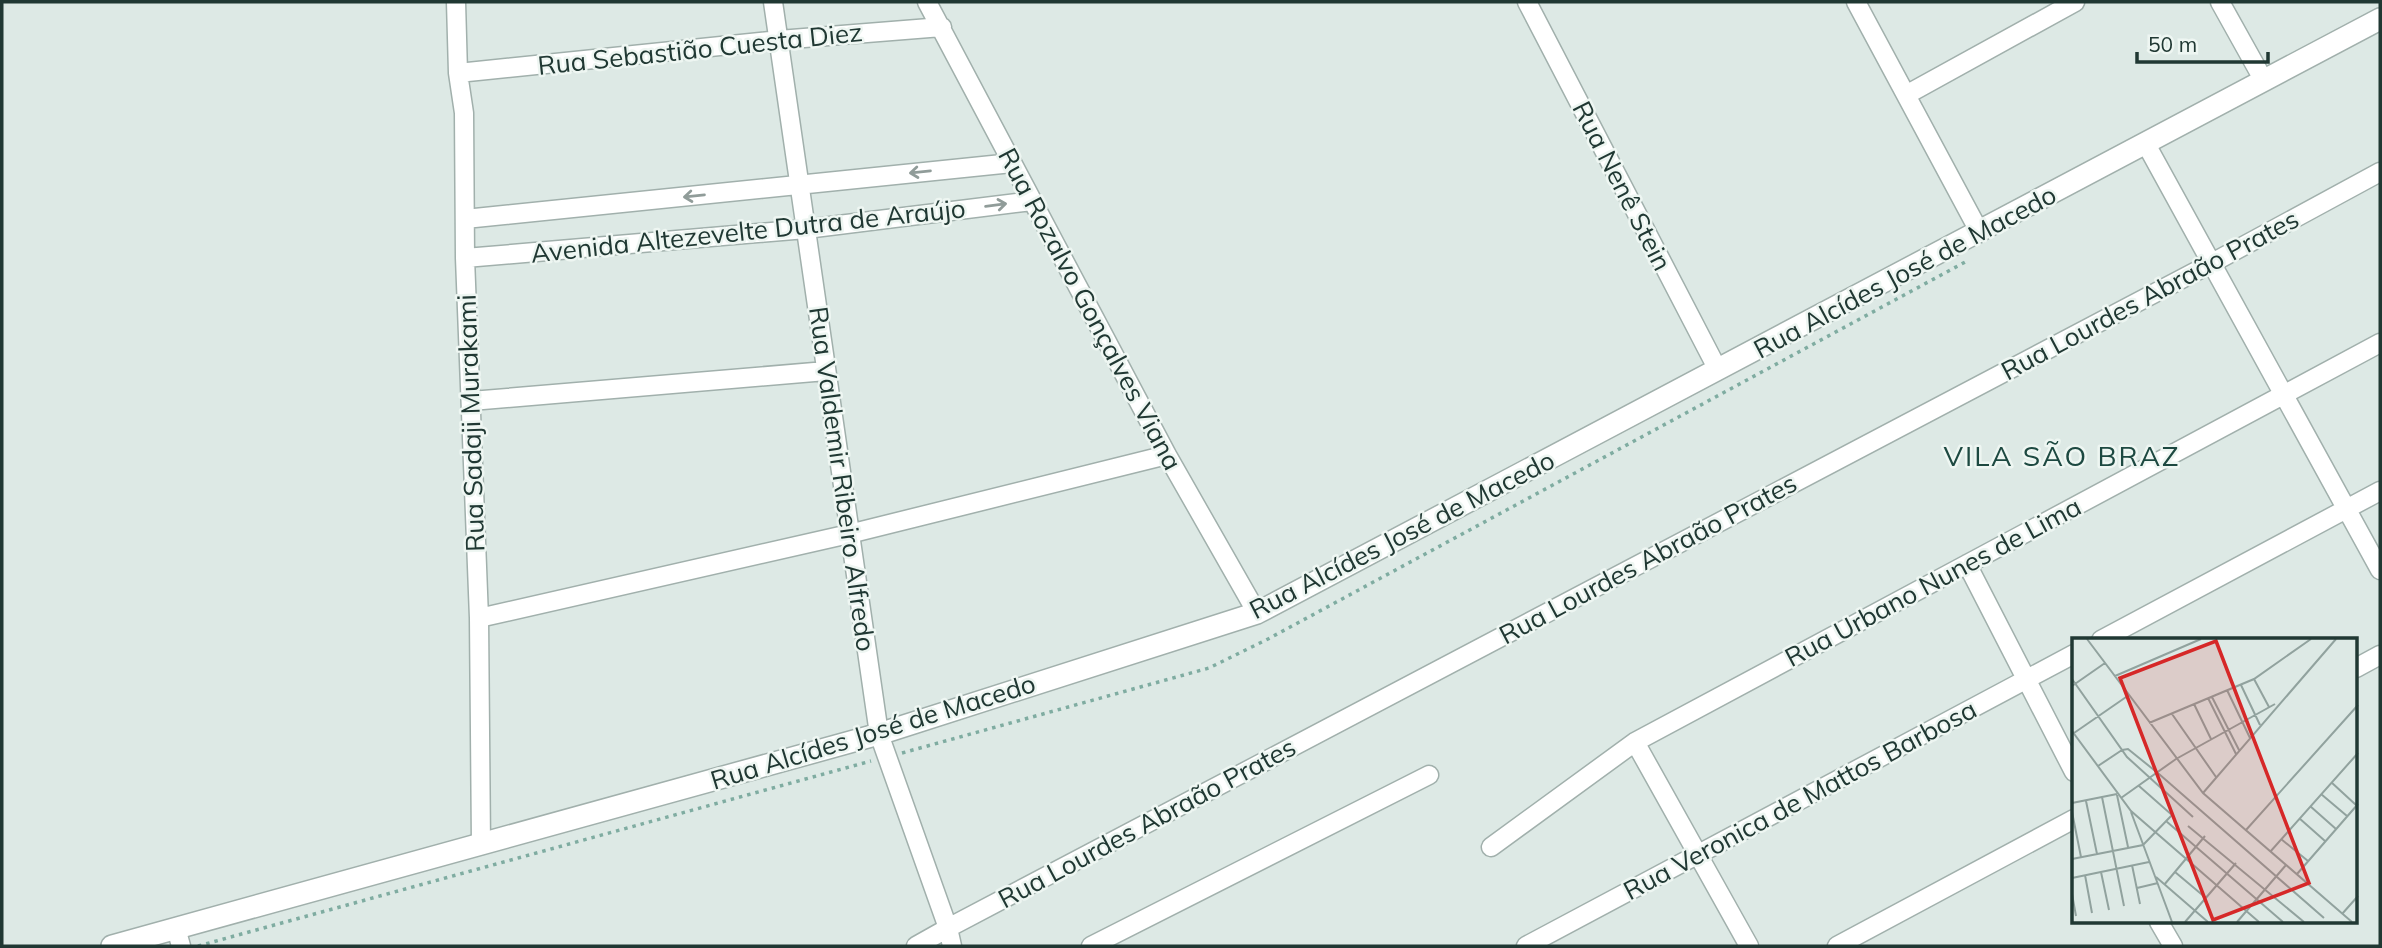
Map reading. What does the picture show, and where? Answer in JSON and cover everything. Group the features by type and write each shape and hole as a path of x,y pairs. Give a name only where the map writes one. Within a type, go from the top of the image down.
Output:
{"street":[{"name":"Rua Sadaji Murakami","path":"456,2 458,73 464,113 465,258 479,618 481,845"},
{"name":"Rua Valdemir Ribeiro Alfredo","path":"773,2 879,734 952,946"},
{"name":"Rua Rozalvo Gonçalves Viana","path":"927,2 1167,455 1257,613"},
{"name":"Rua Nenê Stein","path":"1527,2 1718,370"},
{"path":"1856,2 1980,233"},
{"path":"1906,95 2075,2"},
{"path":"2220,2 2264,81"},
{"name":"Rua Alcídes José de Macedo","path":"112,946 179,937 481,845 879,734 1257,613 1980,233 2380,19"},
{"name":"Rua Sebastião Cuesta Diez","path":"458,73 779,40 942,27"},
{"path":"2146,144 2380,570"},
{"name":"Avenida Altezevelte Dutra de Araújo","path":"465,219 1012,163"},
{"name":"Rua Lourdes Abraão Prates","path":"916,946 2380,172"},
{"name":"Avenida Altezevelte Dutra de Araújo","path":"465,258 806,229 1032,201"},
{"name":"Rua Urbano Nunes de Lima","path":"1491,847 1635,742 2380,343"},
{"path":"471,401 826,371"},
{"path":"479,618 849,534 1167,455"},
{"path":"2105,638 2380,491"},
{"path":"1967,564 2072,768"},
{"name":"Rua Veronica de Mattos Barbosa","path":"1526,946 2072,655"},
{"path":"2358,667 2380,655"},
{"path":"1635,742 1749,946"},
{"path":"1091,946 1429,775"},
{"path":"1837,946 2072,820"},
{"path":"2152,946 2167,935"}],"path":[{"path":"198,946 1209,668 1268,639 1970,260"}],"district":[{"name":"VILA SÃO BRAZ","path":"2062,456"}]}
